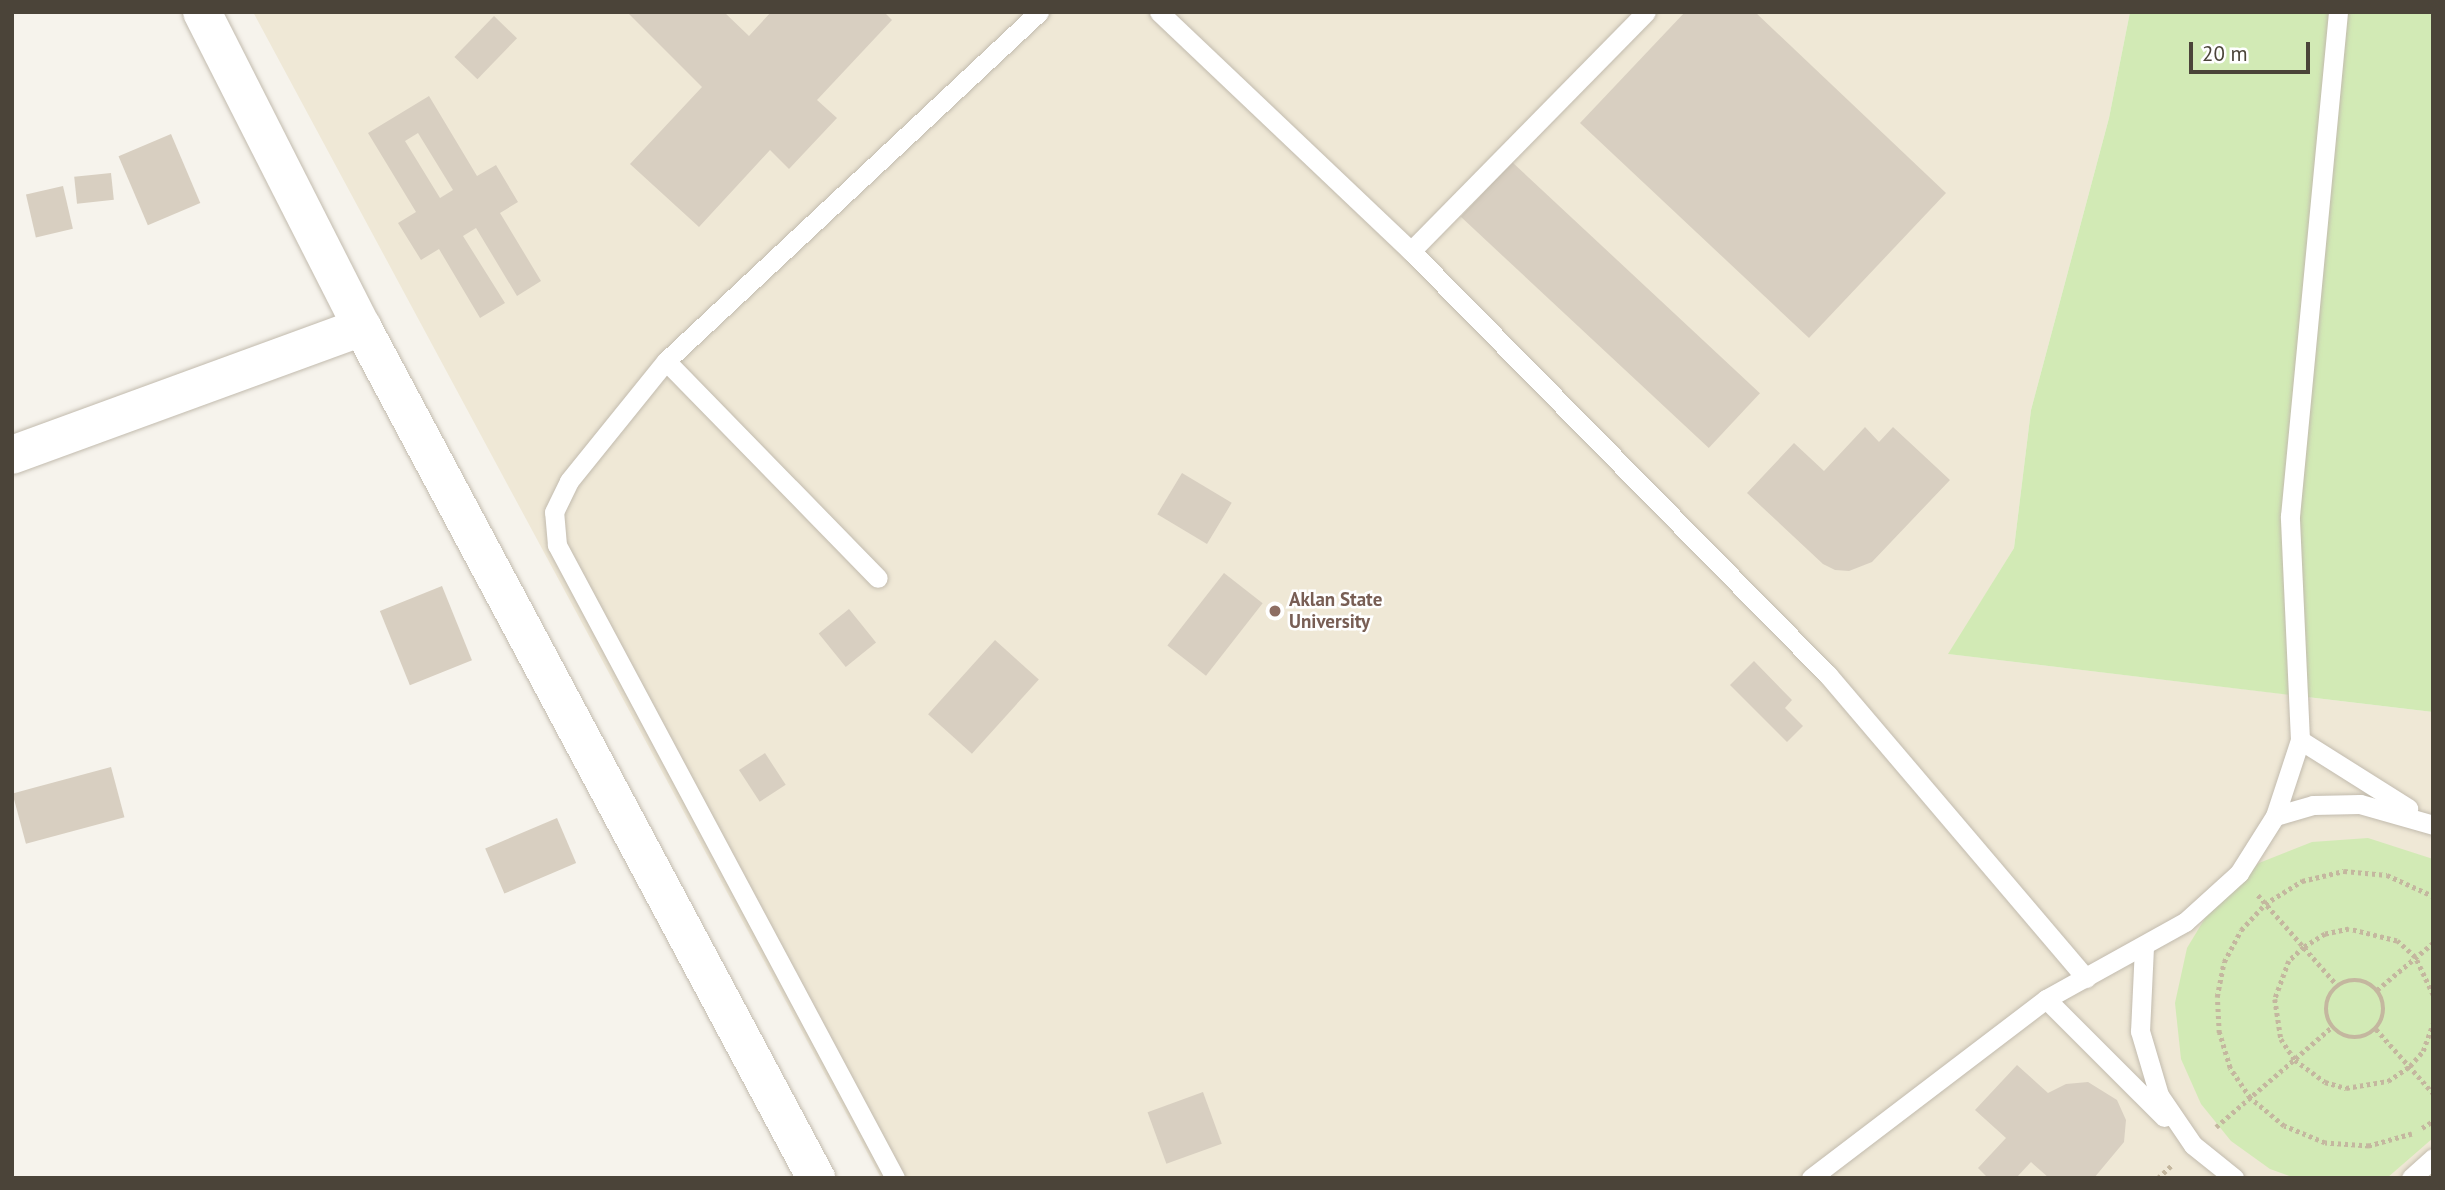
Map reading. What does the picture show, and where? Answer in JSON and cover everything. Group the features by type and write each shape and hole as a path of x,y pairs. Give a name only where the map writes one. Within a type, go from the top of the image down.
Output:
{"street":[{"path":"202,12 362,327 817,1178"},
{"path":"12,455 362,327"}],"lane":[{"path":"895,1178 557,545 554,512 563,490 666,361 1039,12"},
{"path":"1159,12 1411,251 1828,675 2086,978"},
{"path":"1411,251 1646,12"},
{"path":"1811,1178 2046,999 2185,922 2239,873 2275,816 2300,740 2290,516 2338,12"},
{"path":"666,361 878,578"},
{"path":"2300,740 2433,825"},
{"path":"2275,816 2313,805 2360,804 2433,825"},
{"path":"2144,947 2138,1007 2146,1062 2159,1095 2193,1146"},
{"path":"2046,999 2193,1146 2234,1178"},
{"path":"2411,1178 2433,1158"}],"path":[{"path":"2433,897 2387,875 2344,871 2302,881 2265,904 2241,930 2224,962 2217,997 2219,1033 2230,1068 2250,1098 2284,1126 2325,1143 2368,1146 2411,1135 2433,1121"},
{"path":"2239,873 2337,985"},
{"path":"2433,995 2416,957 2397,941 2374,931 2349,929 2325,934 2304,947 2280,979 2275,999 2281,1039 2295,1060 2325,1082 2346,1088 2389,1081 2410,1066 2423,1051 2433,1024"},
{"path":"2377,990 2433,943"},
{"path":"2354,980 2377,990 2384,1005 2376,1029 2354,1038 2332,1027 2326,1001 2337,985 2354,980"},
{"path":"2193,1146 2332,1027"},
{"path":"2376,1029 2433,1093"}],"shaded area":[{"name":"Aklan State University","path":"253,12 2130,12 2109,118 2031,410 2014,548 1949,654 2433,712 2433,1178 881,1178"}],"green space":[{"path":"2130,12 2433,12 2433,712 1948,654 2014,548 2031,410 2109,118"},
{"path":"2368,838 2433,859 2433,1138 2387,1178 2295,1178 2270,1169 2231,1141 2201,1104 2181,1059 2175,1003 2187,948 2216,900 2259,863 2312,842"}],"building":[{"path":"627,12 724,12 749,36 771,12 884,12 892,20 817,100 837,118 789,169 770,150 699,227 630,164 702,87"},
{"path":"1685,12 1755,12 1946,193 1809,338 1580,123"},
{"path":"494,16 517,38 477,79 454,57"},
{"path":"429,96 477,176 496,165 518,202 500,213 541,281 517,296 476,228 463,236 505,303 480,318 439,249 421,260 398,223 416,212 368,133","holes":["418,133 453,190 440,198 405,141"]},
{"path":"171,134 200,203 148,225 119,156"},
{"path":"1512,162 1760,393 1709,448 1461,217"},
{"path":"111,173 114,200 77,204 74,177"},
{"path":"63,186 73,229 36,237 26,195"},
{"path":"1865,427 1879,442 1893,427 1950,480 1872,562 1849,571 1835,570 1823,564 1747,493 1794,443 1824,471"},
{"path":"1182,473 1232,503 1207,544 1157,514"},
{"path":"1224,573 1263,603 1206,676 1167,645"},
{"path":"442,586 472,660 410,685 380,611"},
{"path":"849,609 876,642 846,667 819,634"},
{"path":"995,640 1039,679 972,754 928,714"},
{"path":"1754,661 1792,700 1785,708 1803,726 1787,742 1730,685"},
{"path":"765,753 786,785 760,802 739,770"},
{"path":"111,767 124,817 26,844 12,793"},
{"path":"557,818 576,863 504,894 485,848"},
{"path":"2017,1065 2048,1093 2066,1084 2088,1082 2117,1100 2126,1120 2124,1142 2094,1178 2049,1178 2031,1162 2016,1178 1988,1178 1978,1168 2006,1138 1975,1110"},
{"path":"1203,1092 1222,1144 1166,1164 1148,1112"}],"place":[{"name":"Aklan State University","path":"1275,611"}]}
